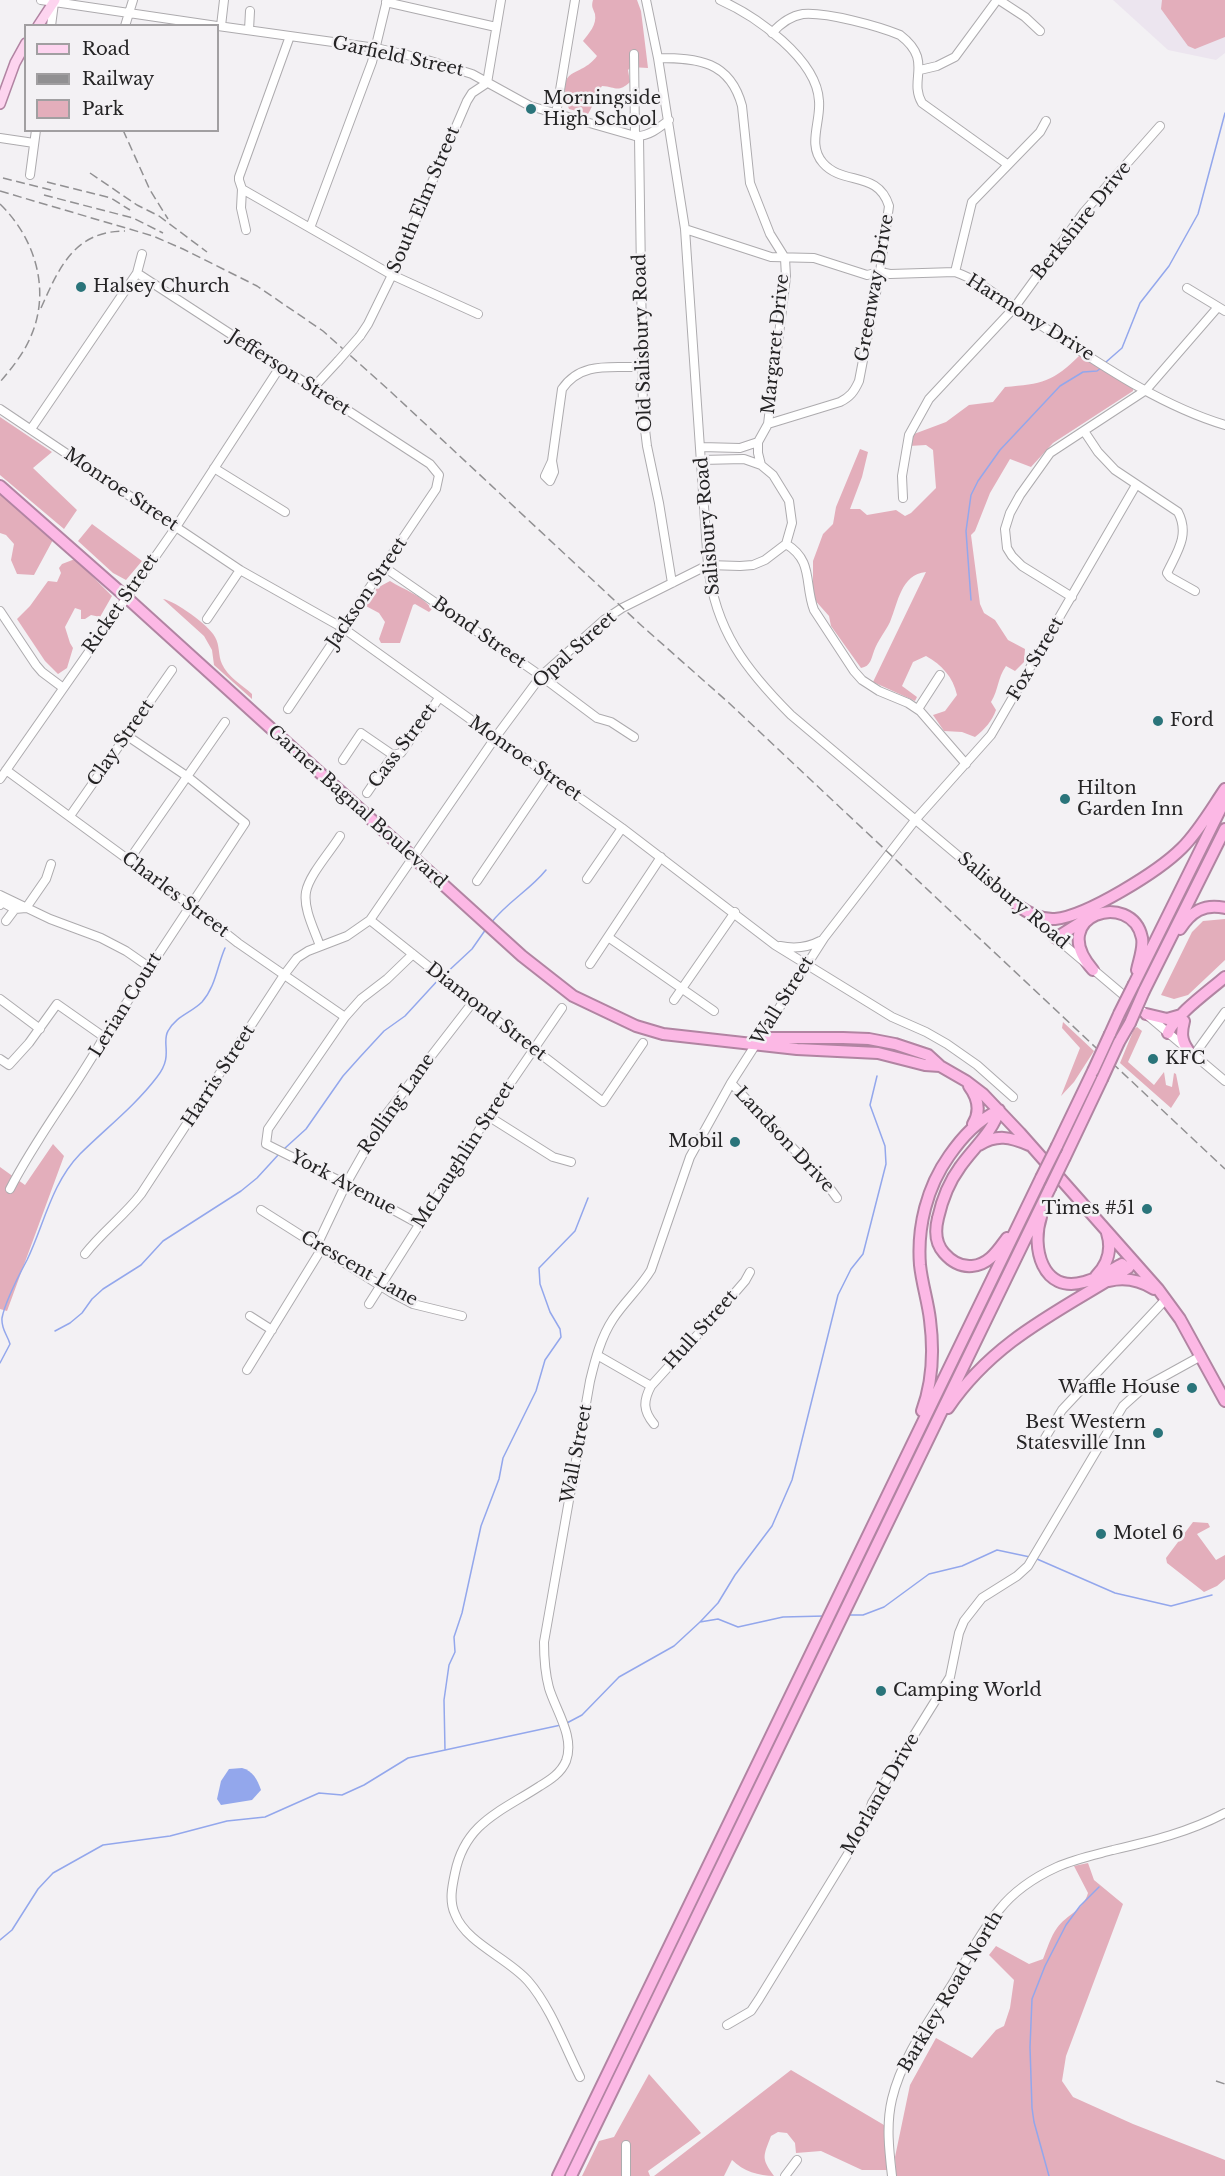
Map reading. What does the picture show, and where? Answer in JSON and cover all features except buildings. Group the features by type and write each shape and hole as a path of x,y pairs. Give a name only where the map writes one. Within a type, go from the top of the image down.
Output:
{"highway":[{"name":"Garner Bagnal Boulevard","path":"0,486 557,985 593,1006 636,1026 663,1034 797,1049 878,1053 925,1065 940,1066 966,1081 999,1110 1034,1148 1166,1299 1180,1319 1225,1401"},
{"path":"1017,905 1040,917 1053,919 1079,912 1127,888 1182,848 1225,789"},
{"path":"558,2176 1119,1014 1225,800"},
{"path":"571,2176 1119,1042 1225,829"},
{"path":"1152,976 1187,919 1205,907 1225,908"},
{"path":"1056,938 1099,912 1108,911 1128,918 1137,927 1142,938 1142,950 1134,984"},
{"path":"1056,938 1065,924 1079,912"},
{"path":"1090,917 1078,941 1079,949 1093,970"},
{"path":"1168,1033 1225,977"},
{"path":"1146,1014 1167,1019 1183,1018 1225,985"},
{"path":"1183,1018 1182,1042 1191,1053"},
{"path":"871,1528 928,1395 932,1372 930,1319 920,1266 920,1242 925,1208 934,1180 944,1162 976,1120 977,1101 966,1081"},
{"path":"999,1110 996,1121 954,1177 940,1206 936,1239 941,1250 949,1259 972,1266 984,1263 994,1255 1020,1221"},
{"path":"971,1128 984,1117 999,1110"},
{"path":"972,1151 989,1139 1001,1137 1013,1138 1034,1148"},
{"path":"1050,1188 1038,1226 1037,1240 1042,1266 1050,1275 1061,1281 1082,1283 1128,1279 1152,1287 1166,1299"},
{"path":"1098,1281 1108,1259 1110,1246 1106,1229"},
{"path":"903,1490 958,1393 990,1358 1028,1328 1098,1281 1134,1261"}],"main road":[{"path":"39,24 55,1"},
{"path":"0,104 15,63 24,47"}],"street":[{"name":"Garfield Street","path":"41,0 205,24"},
{"path":"126,24 133,0"},
{"path":"219,26 225,0"},
{"path":"487,82 501,0"},
{"path":"556,114 575,0"},
{"name":"Salisbury Road","path":"646,0 669,120 685,229 708,565 715,602 742,660 765,689 791,714 1225,1081"},
{"name":"Greenway Drive","path":"720,0 772,33 803,61 817,85 819,108 814,142 817,154 824,164 840,174 879,188 886,196 890,206 880,272 855,390 849,398 840,402 768,424"},
{"path":"920,70 937,66 955,57 998,0 1025,17 1040,31"},
{"path":"51,24 55,1"},
{"path":"310,228 356,110 376,48 386,1 496,27"},
{"path":"249,30 250,11"},
{"path":"772,33 785,21 802,14 829,16 900,35 909,41 915,50 920,70 918,94 922,103 1007,164"},
{"name":"Garfield Street","path":"219,26 376,48 472,74 522,103 637,137"},
{"path":"246,230 241,208 242,189 238,180 290,36"},
{"name":"Old Salisbury Road","path":"634,54 644,431 672,583"},
{"name":"Margaret Drive","path":"658,58 697,59 716,68 732,83 739,94 750,183 770,234 785,258 786,277 768,424 758,442"},
{"name":"South Elm Street","path":"313,388 368,324 392,275 467,101 472,93 487,82"},
{"path":"637,137 660,128 669,120"},
{"path":"955,272 972,202 1040,132 1046,121"},
{"name":"Berkshire Drive","path":"903,498 904,456 909,435 918,416 942,383 1014,308 1084,212 1160,126"},
{"path":"30,174 36,132"},
{"path":"0,138 34,143"},
{"path":"242,189 392,275 478,314"},
{"name":"Harmony Drive","path":"685,229 771,257 814,258 867,275 880,272 890,274 955,272 982,284 1014,308 1146,390 1179,407 1225,425"},
{"path":"31,429 137,273 142,254"},
{"name":"Jefferson Street","path":"137,273 430,464 439,475"},
{"path":"1072,597 1022,566 1007,548 1005,529 1020,495 1042,462 1059,445 1146,390 1221,309 1187,288"},
{"name":"Ricket Street","path":"0,779 176,527 280,367"},
{"path":"552,461 562,389 567,382 591,368 641,368"},
{"name":"Monroe Street","path":"0,409 240,570 343,628 622,828 735,912 775,945 892,1017 947,1044 977,1065 1013,1097"},
{"path":"1084,431 1098,452 1115,470 1178,512 1183,522 1184,533 1167,573 1170,578 1194,591"},
{"path":"701,447 740,448 758,442 761,465"},
{"path":"701,460 744,459 761,465 773,475 789,501 792,523 786,544 765,560 753,565 708,565"},
{"path":"214,468 285,512"},
{"name":"Jackson Street","path":"288,709 435,490 439,482 439,475"},
{"name":"Fox Street","path":"916,819 991,735 1001,720 1136,485"},
{"path":"786,544 799,554 807,568 810,600 814,610 854,671 879,692 918,709 931,721 966,764"},
{"name":"Opal Street","path":"370,920 495,738 541,676 604,620 622,608 708,565"},
{"name":"Bond Street","path":"384,567 541,676 597,718 611,722 634,737"},
{"path":"207,619 240,570"},
{"path":"0,611 3,622 42,672 63,687"},
{"name":"Clay Street","path":"70,816 172,670"},
{"path":"918,709 940,675"},
{"name":"Cass Street","path":"367,793 393,755 401,753 439,698"},
{"path":"129,860 225,722"},
{"path":"343,760 361,733 393,755"},
{"path":"126,735 188,777"},
{"name":"Charles Street","path":"6,770 238,943 345,1017"},
{"path":"477,881 548,776"},
{"name":"Lerian Court","path":"10,1189 26,1160 88,1067 104,1037 245,823 188,777"},
{"name":"Wall Street","path":"580,2077 535,1989 516,1969 461,1926 454,1913 451,1900 457,1862 462,1846 472,1833 484,1822 551,1779 565,1764 568,1754 566,1733 548,1685 544,1664 544,1642 590,1381 597,1355 611,1321 643,1284 651,1270 690,1157 731,1083 824,938 916,819"},
{"path":"587,879 622,828"},
{"path":"320,946 307,904 306,892 310,881 340,836"},
{"path":"590,964 661,857"},
{"path":"26,909 46,879 51,864"},
{"path":"0,895 26,909 101,938 149,967"},
{"path":"0,905 2,902 15,909 26,909"},
{"path":"6,921 15,909"},
{"path":"674,1000 735,912"},
{"name":"Harris Street","path":"85,1254 100,1235 133,1205 141,1194 297,958 347,936 370,920"},
{"name":"Diamond Street","path":"370,920 603,1102 643,1043"},
{"path":"608,937 714,1011"},
{"path":"775,945 799,948 812,946 824,938"},
{"path":"345,1017 361,999 387,979 413,954"},
{"path":"0,999 40,1029"},
{"name":"Rolling Lane","path":"247,1370 319,1247 346,1184 393,1104 473,1002"},
{"path":"0,1059 9,1065 40,1029 57,1004 104,1037"},
{"name":"McLaughlin Street","path":"369,1304 488,1116 562,1008"},
{"path":"1191,1053 1225,1012"},
{"name":"York Avenue","path":"345,1017 268,1129 266,1144 419,1224"},
{"name":"Landson Drive","path":"731,1083 826,1183 837,1198"},
{"path":"488,1116 553,1157 571,1162"},
{"name":"Crescent Lane","path":"261,1210 413,1304 462,1316"},
{"name":"Hull Street","path":"651,1386 720,1310 750,1272"},
{"path":"1045,1438 1062,1410 1166,1299"},
{"path":"250,1316 272,1330"},
{"path":"597,1355 651,1386 644,1406 647,1416 654,1424"},
{"name":"Morland Drive","path":"727,2025 751,2011 865,1826 872,1803 951,1677 959,1633 964,1621 982,1598 1017,1576 1028,1566 1123,1406 1143,1388 1201,1356"},
{"name":"Barkley Road North","path":"892,2176 888,2126 892,2100 900,2074 912,2050 1000,1909 1030,1882 1058,1866 1172,1836 1199,1827 1225,1813"},
{"path":"626,2145 626,2176"},
{"path":"785,2176 797,2160"}],"shaded area":[{"path":"1113,0 1225,0 1225,53 1216,60 1168,50"}],"green space":[{"path":"593,0 637,0 641,11 648,68 631,67 628,70 630,82 623,87 602,86 588,114 569,109 565,85 571,74 583,68 597,56 583,41 595,22"},
{"path":"1162,0 1225,0 1225,37 1195,49 1188,46 1161,9"},
{"path":"1080,355 1133,388 1133,391 1053,443 1031,467 1010,459 990,493 975,531 971,535 980,604 984,613 995,620 1008,640 1025,649 1024,662 1015,671 1006,666 991,702 996,710 979,734 975,737 962,732 944,731 933,715 945,711 957,695 950,677 932,660 926,656 913,662 902,686 917,697 915,701 873,682 926,572 911,578 906,584 870,662 861,668 831,626 829,616 813,598 813,561 823,534 833,524 836,507 860,449 868,452 862,477 850,509 860,509 867,515 896,510 905,516 936,488 933,450 926,445 909,446 914,434 946,422 969,405 993,402 1005,387 1029,385 1046,380 1062,371"},
{"path":"0,417 52,452 33,468 77,510 64,529 0,475"},
{"path":"0,494 54,538 34,575 17,574 11,560 14,544 6,535 0,533"},
{"path":"92,524 142,561 126,580 113,573 78,541"},
{"path":"75,559 112,596 100,617 91,615 81,619 81,610 75,608 65,627 73,648 67,668 58,674 45,661 17,619 30,606 48,581 57,582 61,573 59,568 62,564"},
{"path":"390,581 418,596 432,609 429,612 413,605 400,643 381,643 379,639 385,622 379,613 364,605 377,588"},
{"path":"163,599 191,614 212,632 217,640 224,668 252,694 252,699 214,665 212,650 204,636"},
{"path":"1225,919 1225,960 1188,995 1174,999 1161,995 1192,932 1203,921"},
{"path":"1063,1022 1094,1051 1074,1082 1061,1096 1080,1048 1062,1028"},
{"path":"1137,1027 1142,1031 1128,1062 1154,1085 1164,1072 1166,1085 1172,1087 1174,1073 1176,1074 1180,1094 1171,1108 1120,1063 1134,1029"},
{"path":"53,1144 64,1156 7,1311 0,1309 0,1167 25,1185"},
{"path":"1193,1522 1208,1523 1210,1527 1197,1534 1216,1560 1225,1555 1225,1579 1204,1592 1167,1563 1166,1558"},
{"path":"1088,1863 1094,1880 1123,1904 1066,2056 1062,2081 1073,2097 1133,2124 1225,2160 1225,2176 896,2176 895,2157 910,2085 936,2038 972,2058 996,2030 1004,2026 1010,2008 1014,1980 989,1955 996,1946 1029,1964 1043,1959 1057,1928 1086,1899 1088,1893 1074,1866"},
{"path":"791,2070 884,2125 887,2170 862,2170 821,2151 796,2153 795,2143 787,2133 778,2132 771,2136 765,2157 774,2176 752,2172 732,2160 724,2176 654,2176"},
{"path":"649,2074 701,2133 648,2171 650,2176 629,2176 622,2146 622,2176 582,2176 599,2141 614,2137"}],"water":[{"path":"242,1768 254,1776 261,1790 252,1800 221,1805 217,1799 221,1781 229,1769"}],"waterway":[{"path":"1106,362 1122,348 1140,303 1169,266 1198,214 1225,113"},
{"path":"971,600 966,531 971,495 978,481 1000,450 1060,386 1083,372 1097,371 1101,368"},
{"path":"491,923 546,870"},
{"path":"443,976 472,949 486,929"},
{"path":"0,1363 10,1344 2,1325 4,1312 62,1178 80,1154 130,1108 157,1077 165,1063 168,1031 179,1018 198,1006 207,996 225,948"},
{"path":"284,1149 306,1129 343,1076 360,1057 384,1031 405,1016 439,979"},
{"path":"565,1724 582,1715 619,1677 674,1646 700,1622 718,1603 735,1575 772,1526 792,1480 838,1295 851,1269 863,1254 886,1164 885,1146 870,1105 877,1076"},
{"path":"55,1331 82,1313 103,1289 141,1265 163,1241 241,1191 257,1178 279,1154"},
{"path":"445,1750 444,1700 449,1665 455,1652 454,1637 462,1613 481,1526 499,1479 503,1458 536,1391 545,1360 561,1337 560,1329 550,1312 540,1284 539,1268 575,1231 588,1198"},
{"path":"848,1615 863,1615 884,1607 929,1574 962,1566 997,1550 1030,1557"},
{"path":"1037,1559 1115,1593 1171,1606 1212,1595"},
{"path":"700,1622 718,1619 738,1627 783,1617 825,1616"},
{"path":"0,1940 12,1930 38,1889 53,1873 103,1845 170,1836 227,1821 265,1817 319,1793 342,1795 364,1785 408,1758 561,1725"},
{"path":"1049,2176 1032,2108 1030,2047 1032,1999 1045,1966 1066,1925 1080,1906 1099,1887"}],"railway":[{"path":"124,132 150,190 168,219"},
{"path":"90,173 137,205 159,216 207,252"},
{"path":"3,178 55,191"},
{"path":"47,182 111,198 130,210"},
{"path":"0,191 153,236 183,249 257,286 323,331 642,626 729,703 1225,1169"},
{"path":"44,195 133,218 163,233"},
{"path":"0,204 22,232 30,249 36,266 40,301 31,336 17,360 0,382"},
{"path":"41,308 62,266 81,245 93,237 125,231"},
{"path":"1216,2081 1225,2084"}],"place":[{"name":"Morningside High School","path":"531,109"},
{"name":"Halsey Church","path":"81,287"},
{"name":"Ford","path":"1158,721"},
{"name":"Hilton Garden Inn","path":"1065,799"},
{"name":"KFC","path":"1153,1059"},
{"name":"Mobil","path":"735,1142"},
{"name":"Times #51","path":"1147,1209"},
{"name":"Waffle House","path":"1192,1388"},
{"name":"Best Western Statesville Inn","path":"1158,1433"},
{"name":"Motel 6","path":"1101,1534"},
{"name":"Camping World","path":"881,1691"}]}
